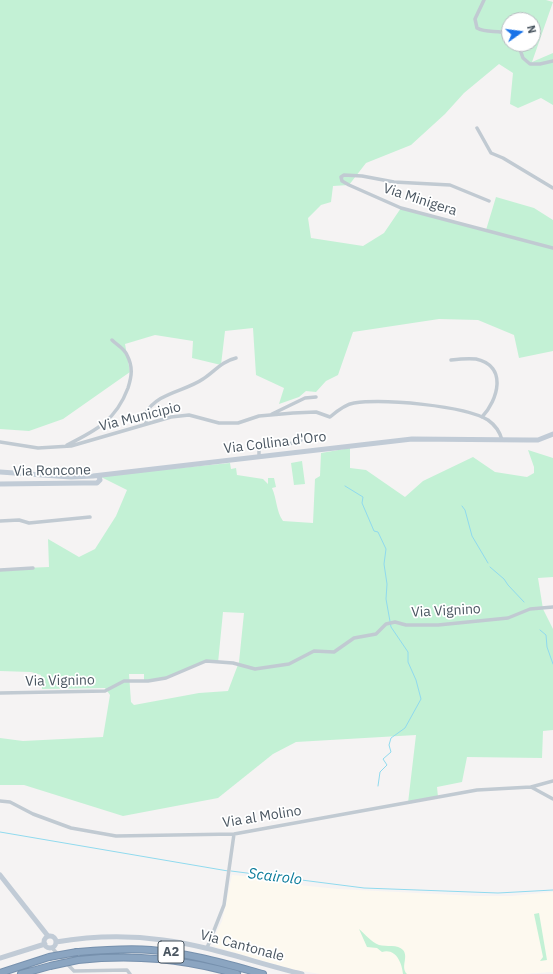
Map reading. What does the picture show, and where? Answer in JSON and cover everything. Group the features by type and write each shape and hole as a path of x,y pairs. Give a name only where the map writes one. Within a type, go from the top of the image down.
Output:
{"highway":[{"name":"A2","path":"0,973 49,957 77,952 132,949 164,951 200,958 263,974"},
{"name":"A2","path":"22,974 78,960 111,957 152,957 198,964 238,974"}],"street":[{"path":"484,0 475,19 476,28 483,31 501,31"},
{"path":"521,52 523,58 530,64 540,64 553,61"},
{"path":"477,128 487,143 488,149 493,154 503,158 553,188"},
{"name":"Via Minigera","path":"489,201 450,185 394,182 362,176 344,175 341,177 342,181 349,185 401,208 553,248"},
{"path":"65,447 98,429 110,418 124,398 132,376 132,366 123,349 112,340"},
{"path":"146,424 145,414 158,400 203,380 226,361 236,358"},
{"path":"451,360 477,360 484,362 495,372 498,381 496,393 488,411 482,417 494,426 502,440"},
{"path":"271,414 305,398 316,396"},
{"name":"Via Municipio","path":"0,442 38,448 65,447 85,443 146,424 183,415 219,423 238,423 271,414 313,412 330,417 352,404 406,402 468,413 482,417"},
{"name":"Via Collina d'Oro","path":"0,472 71,477 99,476 425,438 534,440 553,434"},
{"path":"259,457 259,448 289,444 300,440"},
{"name":"Via Roncone","path":"0,484 92,484 98,483 100,480 99,476"},
{"path":"0,521 19,520 29,523 90,517"},
{"path":"0,570 33,568"},
{"name":"Via Vignino","path":"0,693 69,693 104,691 112,689 124,681 148,681 166,678 206,661 233,663 255,669 289,664 314,651 334,652 354,638 376,634 388,624 395,622 406,625 448,624 508,618 530,609 553,607"},
{"name":"Via al Molino","path":"0,801 10,802 33,814 71,828 116,836 234,834 477,790 531,787 553,782"},
{"path":"531,787 553,799"},
{"path":"207,948 224,905 230,873 234,834"},
{"path":"0,875 48,936 54,937 56,942 52,948"},
{"path":"45,944 45,940 48,936"},
{"name":"Via Cantonale","path":"56,942 102,937 162,939 207,948 302,974"},
{"path":"45,944 48,948 52,948 74,971 127,970 130,974"},
{"path":"0,958 45,944"}],"shaded area":[{"path":"232,875 264,878 299,885 338,889 476,896 511,896 553,892 553,972 523,974 320,974 291,969 216,947 213,944 213,939 222,921"}],"green space":[{"path":"0,0 546,0 553,2 541,36 541,12 501,12 501,52 536,52 532,62 553,53 553,105 541,98 518,108 510,104 513,73 499,64 464,93 445,114 411,145 366,163 349,185 333,186 331,202 321,205 308,218 311,238 363,246 384,233 401,208 486,230 496,197 534,208 553,220 553,351 519,358 514,335 478,320 439,319 353,332 338,375 326,381 316,392 306,391 299,397 279,404 284,388 256,375 253,328 225,331 221,365 192,358 193,341 155,335 125,344 130,372 63,419 29,431 0,429"},
{"path":"350,448 350,468 366,470 405,497 423,481 473,457 495,472 527,477 534,473 534,467 528,450 553,458 553,577 538,578 543,609 553,629 553,730 543,731 542,758 467,757 462,782 437,787 438,797 408,803 416,735 296,742 273,754 218,798 123,816 24,785 0,785 0,738 23,741 103,737 110,695 105,688 42,689 41,675 31,672 0,671 0,569 49,567 48,539 79,557 95,549 116,516 127,490 99,476 230,463 231,469 236,468 237,475 263,479 268,484 268,478 274,478 276,487 272,488 279,513 283,521 313,523 315,479 320,476 321,453","holes":["223,612 244,613 239,662 228,691 199,693 134,705 131,702 129,674 144,674 144,682 166,678 206,661 218,663"]},
{"path":"302,461 305,484 294,485 291,463"},
{"path":"539,913 547,960 540,961 543,957 534,914"},
{"path":"359,929 379,945 401,948 405,953 404,968 407,974 403,974 400,961 395,954 387,951 382,952 377,948 367,947"}],"waterway":[{"path":"345,486 363,497 362,503 374,531 378,532 386,549 384,564 387,584 386,599 391,627 408,652 408,662 416,680 421,699 405,728 391,738 389,745 391,752 383,759 387,765 380,772 378,786"},
{"path":"462,506 465,510 472,536 488,563"},
{"path":"490,567 504,579 524,602"},
{"path":"540,630 546,635 547,647 553,664"},
{"name":"Scairolo","path":"0,832 228,871"},
{"name":"Scairolo","path":"231,871 364,888 498,893 553,890"}]}
